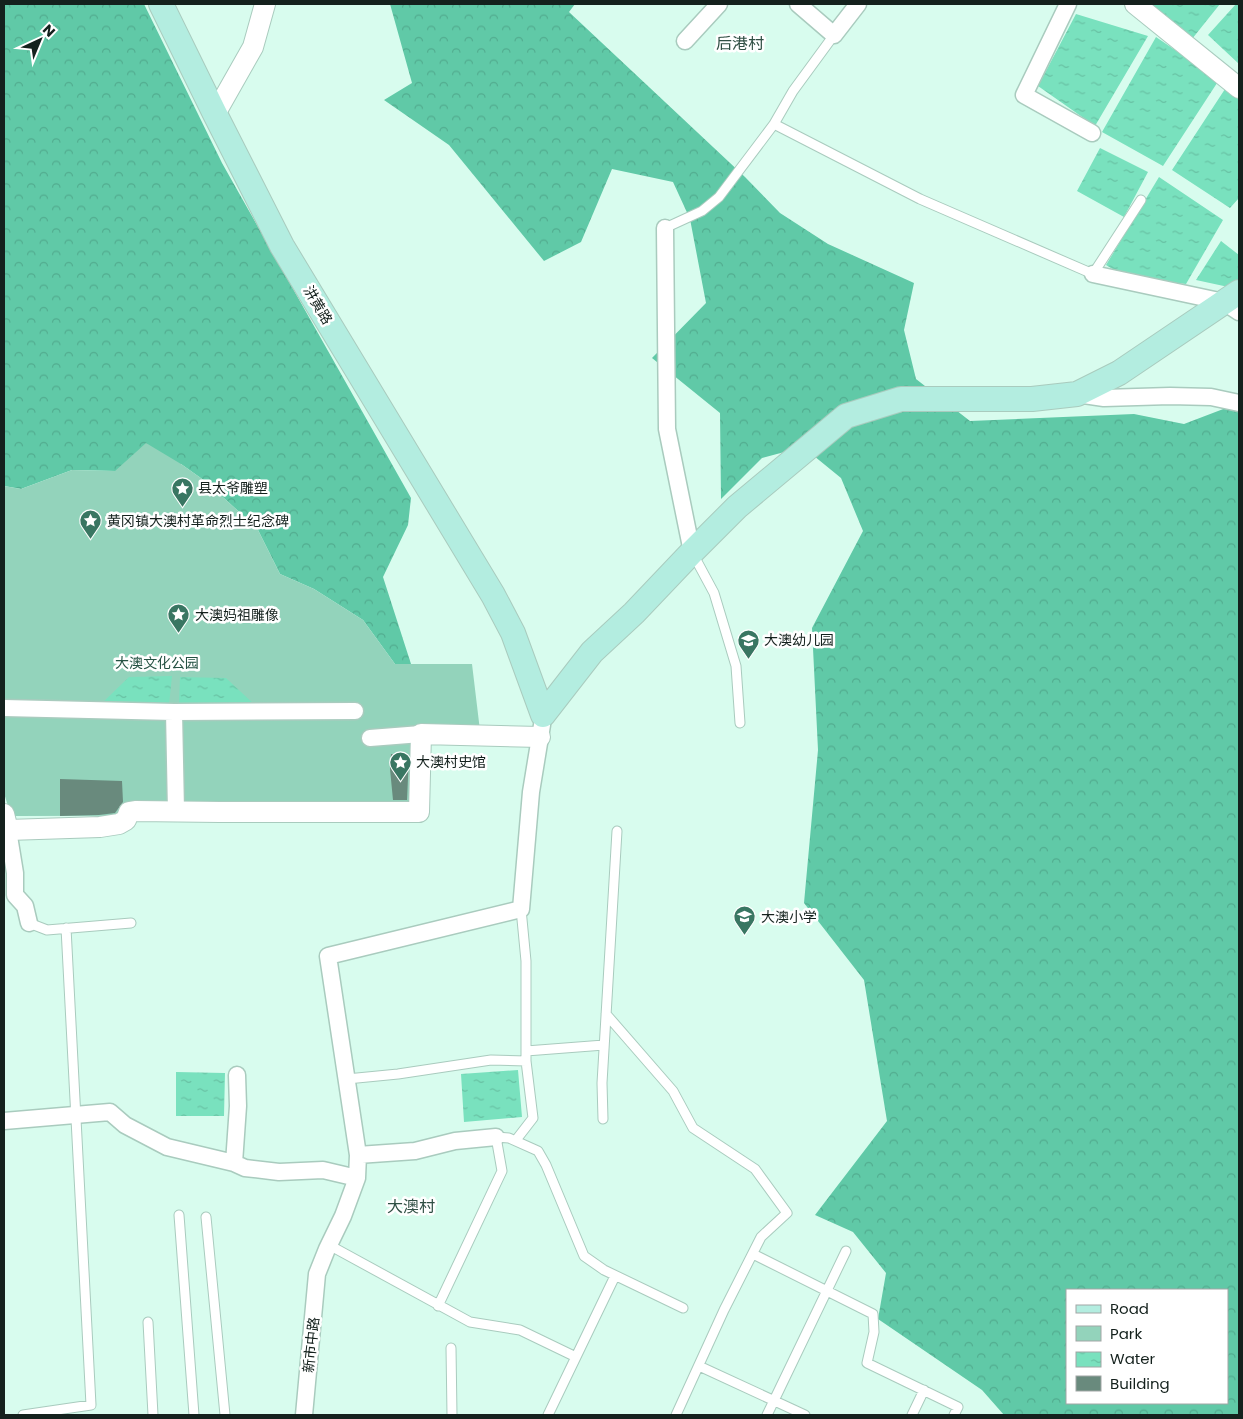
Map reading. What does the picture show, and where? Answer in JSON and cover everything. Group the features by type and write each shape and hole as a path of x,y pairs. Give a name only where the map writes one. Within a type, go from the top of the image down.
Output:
{"main road":[{"name":"汫黄路","path":"161,4 282,246 493,595 512,633 541,726"},
{"path":"541,726 592,652 634,613 737,508 846,416 901,399 1032,399 1077,394 1119,373 1234,302"}],"street":[{"path":"215,114 253,47 265,4"},
{"path":"685,41 720,4"},
{"path":"798,4 834,35 858,4"},
{"path":"1068,4 1024,95 1092,134"},
{"path":"1135,4 1239,88"},
{"path":"665,228 667,429 692,552"},
{"path":"1093,274 1234,302"},
{"path":"1077,394 1104,398 1211,397 1239,403"},
{"path":"4,708 174,712 355,711"},
{"path":"174,712 176,812"},
{"path":"370,738 541,726 531,792 520,909"},
{"path":"28,922 25,906 15,895 15,872 6,822 100,827 119,824 126,820 129,812 135,811 419,812 421,734"},
{"name":"新市中路","path":"304,1415 318,1274 357,1178 358,1154 328,956 520,909"},
{"path":"234,1163 238,1106 237,1075"},
{"path":"4,1122 110,1112 125,1125 167,1147 234,1163 245,1168 279,1172 323,1170 357,1178"},
{"path":"358,1154 415,1151 455,1142 496,1137"}],"lane":[{"path":"665,228 702,211 718,197 774,124 798,83 834,35"},
{"path":"774,124 920,199 1093,274 1141,200"},
{"path":"692,552 714,593 736,666 740,723"},
{"path":"602,1119 604,1045 617,831"},
{"path":"516,1140 533,1118 526,1056 526,961 520,909"},
{"path":"28,922 47,930 131,923"},
{"path":"23,1415 91,1405 66,928"},
{"path":"606,1014 673,1091 693,1128 755,1168 787,1213 761,1237 676,1415"},
{"path":"347,1078 398,1074 604,1045"},
{"path":"438,1306 502,1171 496,1137 516,1140 538,1151 546,1165 584,1256 615,1276 683,1308"},
{"path":"179,1216 194,1415"},
{"path":"206,1218 225,1415"},
{"path":"329,1245 470,1322 520,1330 576,1357"},
{"path":"767,1415 846,1251"},
{"path":"753,1254 873,1314 874,1332 867,1363 958,1407 954,1415"},
{"path":"548,1415 615,1276"},
{"path":"148,1322 153,1415"},
{"path":"451,1348 452,1415"},
{"path":"699,1366 805,1415"},
{"path":"912,1415 924,1390"}],"green space":[{"path":"4,4 144,4 222,163 411,498 408,525 383,577 411,664 395,664 363,620 314,589 280,574 257,528 205,481 181,464 116,471 72,470 21,489 4,486"},
{"path":"390,4 575,4 569,12 745,177 780,213 828,244 914,283 904,330 916,379 970,421 1134,414 1184,424 1239,403 1239,1415 1004,1415 982,1390 878,1319 886,1273 853,1232 815,1215 887,1121 864,980 804,903 818,750 812,628 863,531 841,478 803,447 762,458 721,499 720,413 652,358 706,303 690,219 673,182 612,169 581,242 544,261 449,145 384,100 412,83"},
{"name":"大澳文化公园","path":"146,443 205,481 257,528 280,574 314,589 363,620 395,664 472,664 481,739 425,744 421,815 11,816 4,793 4,486 21,489 72,470 115,471"}],"water":[{"path":"1151,4 1220,4 1192,39"},
{"path":"1236,4 1239,4 1239,64 1208,35"},
{"path":"1076,14 1148,36 1095,126 1038,86"},
{"path":"1156,37 1219,80 1163,166 1102,132"},
{"path":"1225,89 1239,100 1239,198 1230,208 1172,170"},
{"path":"1100,148 1148,172 1124,217 1077,191"},
{"path":"1159,177 1223,220 1186,284 1127,278 1106,265"},
{"path":"1221,241 1239,255 1239,283 1233,288 1196,280"},
{"path":"172,676 169,705 99,706 129,677"},
{"path":"180,677 226,678 256,706 179,705"},
{"path":"518,1070 522,1117 464,1122 461,1074"},
{"path":"176,1072 225,1073 224,1116 176,1116"}],"building":[{"path":"391,754 409,755 407,800 393,800 390,769"},
{"path":"60,779 122,781 123,802 115,813 60,816"}],"place":[{"name":"县太爷雕塑","path":"182,507"},
{"name":"黄冈镇大澳村革命烈士纪念碑","path":"91,540"},
{"name":"大澳妈祖雕像","path":"179,634"},
{"name":"大澳幼儿园","path":"748,659"},
{"name":"大澳村史馆","path":"400,781"},
{"name":"大澳小学","path":"745,936"}],"district":[{"name":"后港村","path":"740,43"},
{"name":"大澳村","path":"411,1206"}]}
